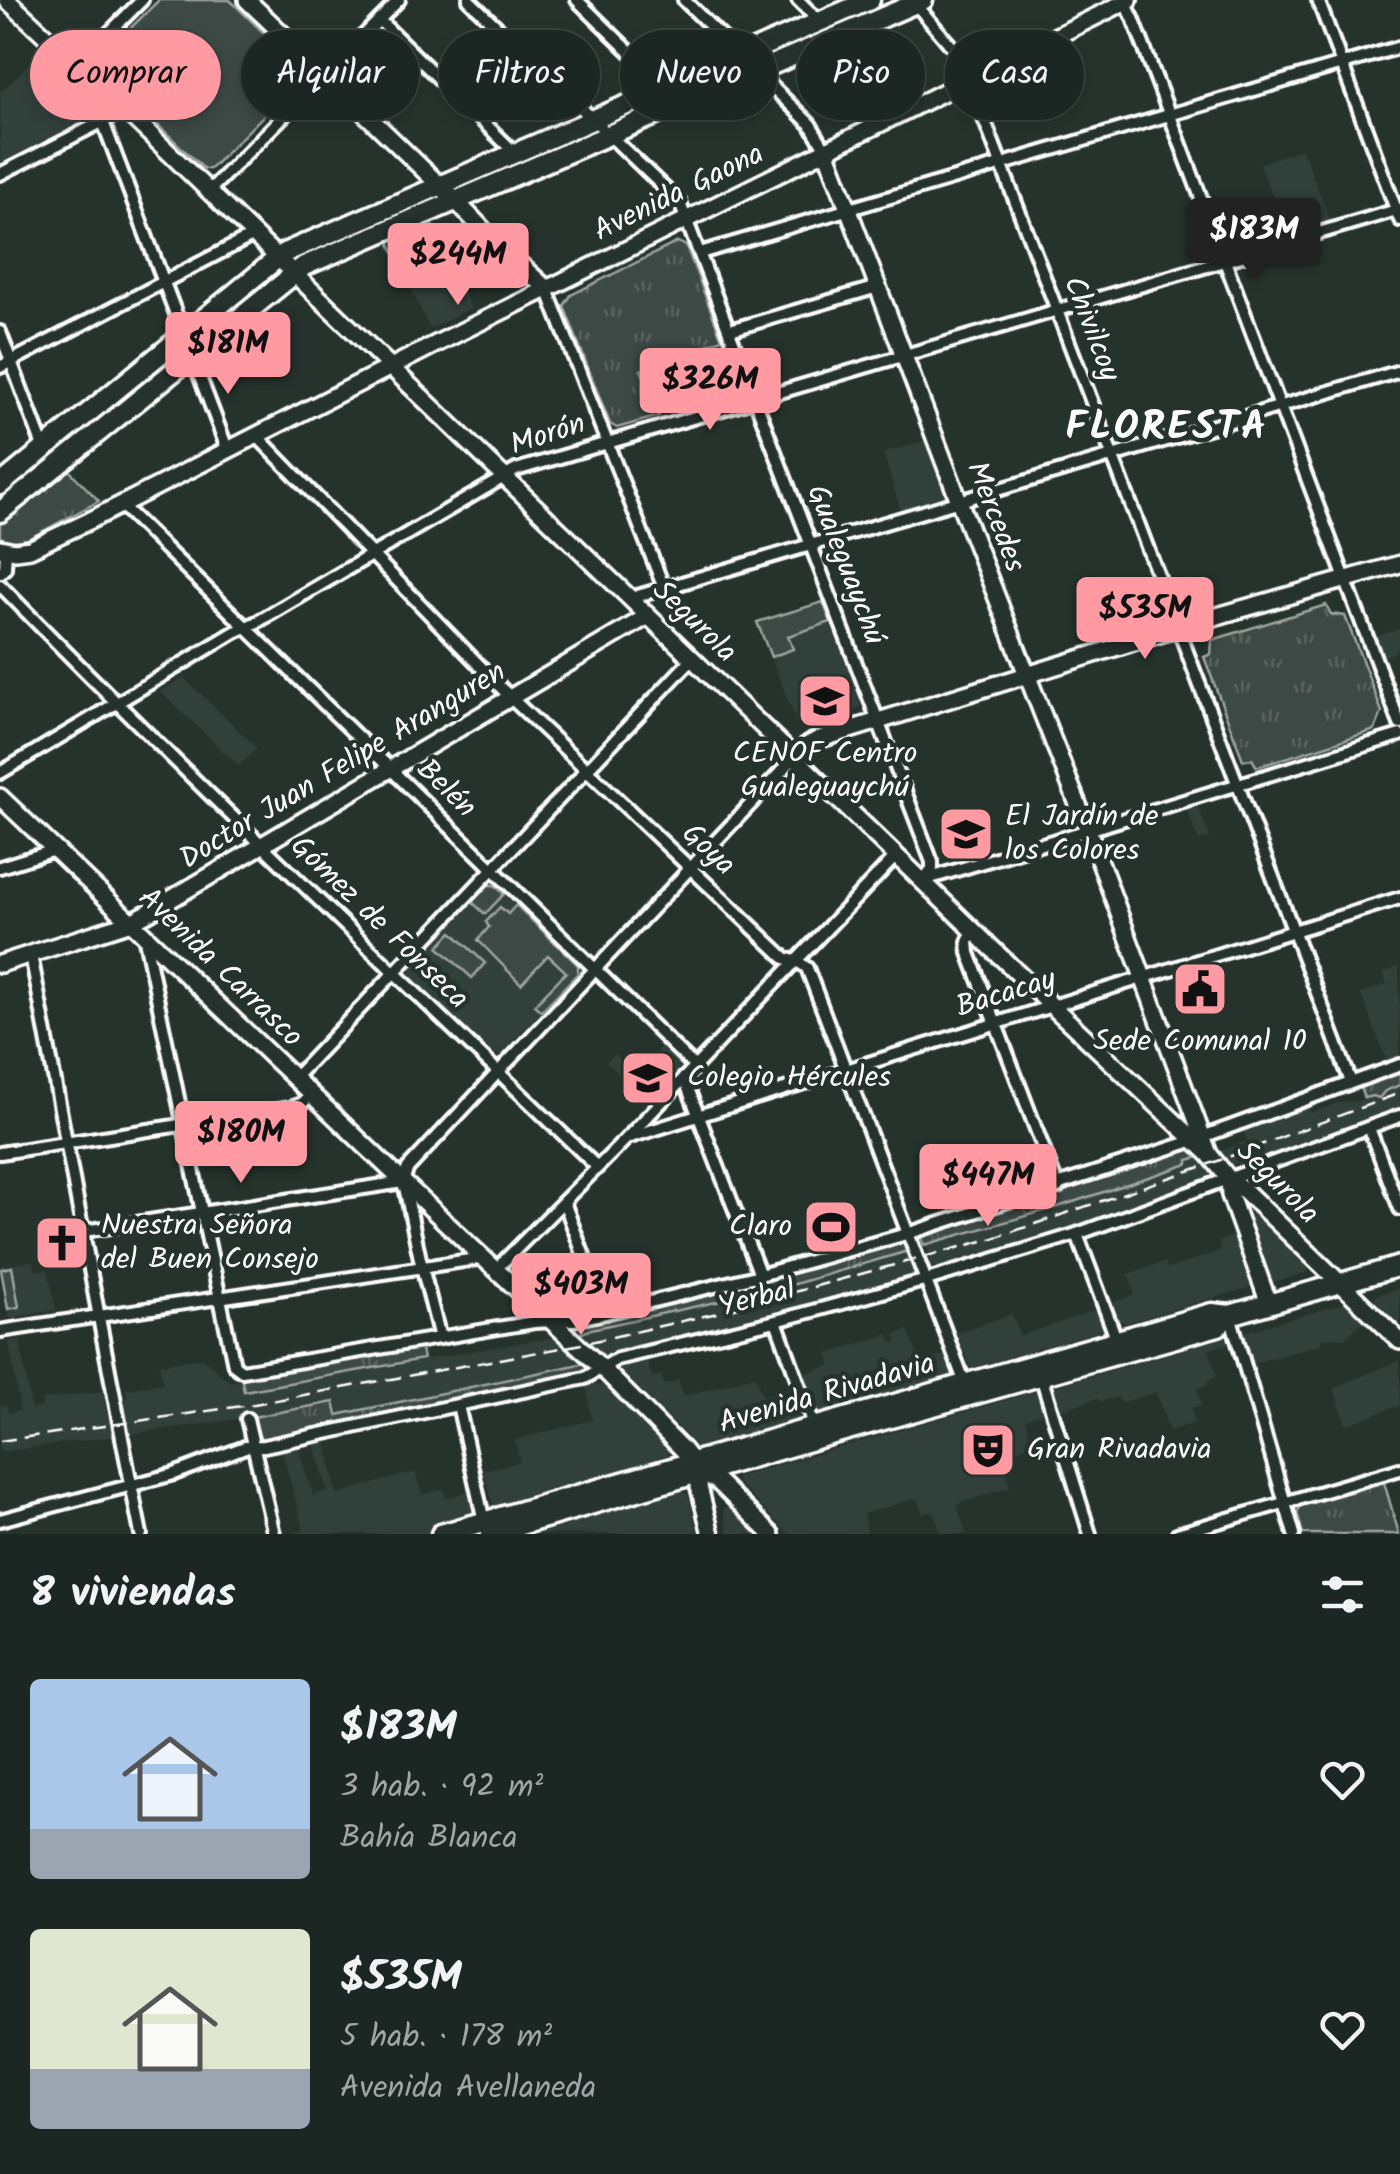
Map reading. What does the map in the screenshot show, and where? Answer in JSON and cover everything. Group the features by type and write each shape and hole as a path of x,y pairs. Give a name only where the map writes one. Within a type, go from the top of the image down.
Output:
{"main road":[{"path":"777,41 870,0"},
{"path":"777,61 917,1"},
{"path":"0,485 288,250 591,120"},
{"path":"0,512 304,266 642,120"},
{"name":"Avenida Rivadavia","path":"441,1534 487,1530 968,1389 1119,1347 1218,1326 1230,1315 1400,1266"}],"street":[{"path":"112,30 142,0"},
{"path":"369,30 399,0"},
{"name":"Gualeguaychú","path":"469,0 500,30"},
{"path":"576,0 620,43"},
{"name":"Mercedes","path":"684,0 715,30"},
{"path":"798,0 820,22"},
{"path":"1318,0 1399,213"},
{"name":"Segurola","path":"11,1 40,30"},
{"name":"Chivilcoy","path":"917,1 945,37"},
{"path":"1126,1 1400,724"},
{"name":"Avenida Gaona","path":"1068,30 1126,1"},
{"path":"259,4 283,30"},
{"path":"379,20 514,152"},
{"path":"700,253 1400,47"},
{"name":"Mercedes","path":"777,91 810,124 826,150 1195,1112 1198,1138 1209,1154"},
{"name":"Avenida Gaona","path":"0,573 5,568 3,549 30,549 121,505 945,91"},
{"path":"0,174 106,120"},
{"name":"Segurola","path":"135,120 1174,1123 1198,1138"},
{"path":"208,192 279,120"},
{"path":"371,120 547,289 664,588"},
{"name":"Gualeguaychú","path":"594,120 680,202 688,220 932,862 932,869 923,880"},
{"name":"Chivilcoy","path":"985,120 1352,1082"},
{"path":"102,122 228,451"},
{"name":"Morón","path":"0,774 516,470 1399,213"},
{"path":"5,364 254,235"},
{"path":"730,330 878,287"},
{"path":"0,332 5,364 44,449"},
{"path":"630,598 1400,370"},
{"name":"Goya","path":"256,436 586,770 785,958 805,966 968,1389"},
{"name":"Belén","path":"121,505 694,1066"},
{"path":"440,1338 404,1182 413,1161 806,746 878,720 1400,564"},
{"name":"Gómez de Fonseca","path":"0,585 116,703 597,1168"},
{"name":"Doctor Juan Felipe Aranguren","path":"0,964 131,922 648,616"},
{"path":"294,1078 692,658"},
{"path":"923,880 1400,736"},
{"name":"Avenida Carrasco","path":"0,797 602,1368 696,1467 717,1481 771,1534"},
{"path":"0,868 55,850"},
{"path":"0,1331 422,1268 490,1264 564,1202 897,855"},
{"name":"Bacacay","path":"626,1138 1400,898"},
{"path":"974,930 968,942 969,952 1058,1186"},
{"path":"144,934 234,1365 239,1369 572,1320 760,1275 1058,1186 1400,1064"},
{"path":"31,954 141,1534"},
{"path":"155,982 159,968 176,966"},
{"path":"684,1078 760,1275"},
{"path":"0,1152 290,1108 312,1095"},
{"path":"1174,1123 1187,1122 1195,1112"},
{"name":"Yerbal","path":"0,1520 174,1474 244,1447 585,1378 618,1358 776,1322 927,1280 1077,1234 1400,1116"},
{"path":"1368,1128 1400,1209"},
{"name":"Segurola","path":"1209,1154 1228,1179 1243,1189 1400,1341"},
{"path":"1228,1179 1237,1217 1270,1304"},
{"path":"84,1231 404,1182"},
{"path":"564,1202 605,1312"},
{"path":"1237,1217 1246,1204 1260,1206"},
{"path":"1077,1234 1119,1347"},
{"path":"1230,1315 1294,1534"},
{"path":"776,1322 816,1432"},
{"path":"1039,1370 1090,1534"},
{"path":"458,1405 487,1530"},
{"path":"247,1419 274,1534"},
{"path":"696,1467 711,1534"},
{"path":"1177,1534 1400,1469"}],"shaded area":[{"path":"30,62 30,120 84,120 0,163 0,93"},
{"path":"1302,148 1330,220 1286,233 1260,164"},
{"path":"430,221 471,308 430,329 388,239"},
{"path":"722,339 741,387 739,394 659,416 640,370"},
{"path":"928,440 946,489 943,496 900,509 883,453"},
{"path":"823,602 861,705 798,726 757,622"},
{"path":"1400,629 1400,648 1384,656 1377,636"},
{"path":"184,678 257,748 239,766 160,691"},
{"path":"1198,807 1210,837 1199,841 1187,810"},
{"name":"El Jardín de los Colores","path":"963,811 979,853 969,857 953,814"},
{"path":"488,885 495,885 578,965 578,973 500,1054 493,1054 410,975 410,967"},
{"path":"1399,967 1400,1056 1387,1061 1361,994 1387,984 1383,973"},
{"name":"Colegio Hércules","path":"661,1046 679,1064 679,1071 649,1103 606,1062 615,1054 635,1073"},
{"path":"1400,1085 1400,1111 1243,1167 1237,1163 1211,1172 1215,1179 1066,1233 938,1270 935,1266 916,1272 915,1276 776,1316 603,1356 597,1350 571,1355 581,1365 336,1415 333,1402 0,1452 0,1406 7,1405 8,1413 20,1410 9,1341 20,1340 31,1409 42,1407 41,1400 103,1391 108,1420 127,1417 123,1400 128,1399 126,1389 163,1383 159,1364 202,1358 230,1382 242,1380 245,1391 543,1339 557,1338 565,1345 586,1341 580,1334 591,1329 767,1291 908,1251 912,1259 929,1254 924,1245 1058,1207 1247,1141 1242,1127 1307,1104 1311,1113 1337,1103 1379,1096"},
{"path":"1252,1212 1308,1272 1270,1280 1245,1217"},
{"path":"1234,1235 1251,1280 1248,1288 1126,1323 1119,1320 1112,1303 1135,1295 1128,1274 1165,1262 1168,1269 1206,1256 1221,1250 1218,1241"},
{"path":"31,1261 36,1271 48,1269 56,1310 10,1318 1,1266"},
{"path":"1400,1288 1400,1324 1374,1299"},
{"path":"1345,1303 1363,1321 1346,1338 1321,1339 1321,1344 1250,1364 1245,1332"},
{"path":"1096,1310 1099,1331 971,1368 956,1333 1012,1314 1020,1336"},
{"path":"908,1330 920,1362 948,1354 955,1381 815,1418 801,1375 831,1365 828,1354 888,1334 892,1343 898,1341 895,1334"},
{"path":"1225,1338 1229,1344 1209,1349 1217,1377 1197,1388 1202,1405 1191,1408 1195,1423 1169,1431 1156,1392 1120,1403 1118,1397 1099,1402 1097,1398 1060,1410 1056,1386"},
{"path":"646,1358 652,1377 661,1375 664,1385 678,1380 684,1396 755,1376 763,1396 790,1387 799,1414 797,1420 698,1447 618,1368"},
{"path":"1400,1360 1400,1405 1346,1425 1334,1388"},
{"path":"605,1385 672,1451 494,1507 483,1470 520,1462 515,1440 592,1420 586,1386"},
{"path":"1033,1392 1039,1396 1043,1413 1025,1419 1033,1444 1012,1451 1015,1462 1004,1466 1010,1487 957,1504 966,1534 941,1534 934,1511 923,1514 917,1498 863,1514 868,1534 789,1534 736,1481 737,1477"},
{"path":"326,1441 337,1494 415,1472 422,1495 443,1489 446,1498 471,1491 477,1517 436,1534 292,1534 304,1530 282,1451 298,1447 313,1496 328,1491 314,1444"},
{"path":"681,1491 688,1495 698,1534 538,1534"},
{"path":"729,1506 758,1534 729,1534 723,1509"}],"green space":[{"path":"159,0 230,0 261,30 241,30 241,120 259,120 210,169 204,169 153,120 221,120 221,30 129,30"},
{"path":"430,221 445,254 412,270 406,255 411,252 409,247 394,253 388,239"},
{"path":"678,242 686,246 722,339 641,370 659,416 617,428 610,424 564,306 571,295"},
{"path":"65,466 99,501 28,539 12,542 0,538 0,518"},
{"path":"823,602 831,622 788,636 793,649 771,657 757,622"},
{"path":"1326,605 1331,614 1345,616 1382,712 1375,730 1257,767 1252,759 1243,760 1204,657 1211,654 1212,640"},
{"path":"488,885 495,885 504,894 485,914 472,902"},
{"path":"516,905 578,965 578,973 541,1011 534,1005 566,972 548,955 521,984 478,940 489,927 486,922 500,907 508,914"},
{"path":"452,932 485,963 472,978 438,947"},
{"path":"1400,1068 1400,1085 1379,1098 1364,1098 1359,1085"},
{"path":"1184,1148 1199,1157 1058,1207 924,1245 920,1235"},
{"path":"906,1241 908,1251 781,1288 578,1335 568,1327 571,1324"},
{"path":"12,1267 19,1307 8,1309 1,1269"},
{"path":"420,1345 423,1359 244,1391 241,1376"},
{"path":"585,1363 587,1371 581,1375 263,1440 253,1417 334,1402 337,1415"},
{"path":"1384,1482 1399,1534 1303,1534 1297,1513 1301,1505"}],"railway":[{"path":"0,1441 249,1405 577,1345 713,1314 994,1238 1400,1093"}],"place":[{"name":"CENOF Centro Gualeguaychú","path":"825,701"},
{"name":"El Jardín de los Colores","path":"966,834"},
{"name":"Sede Comunal 10","path":"1200,989"},
{"name":"Colegio Hércules","path":"648,1078"},
{"name":"Claro","path":"831,1227"},
{"name":"Nuestra Señora del Buen Consejo","path":"62,1243"},
{"name":"Gran Rivadavia","path":"988,1450"}],"district":[{"name":"FLORESTA","path":"1167,428"}]}
